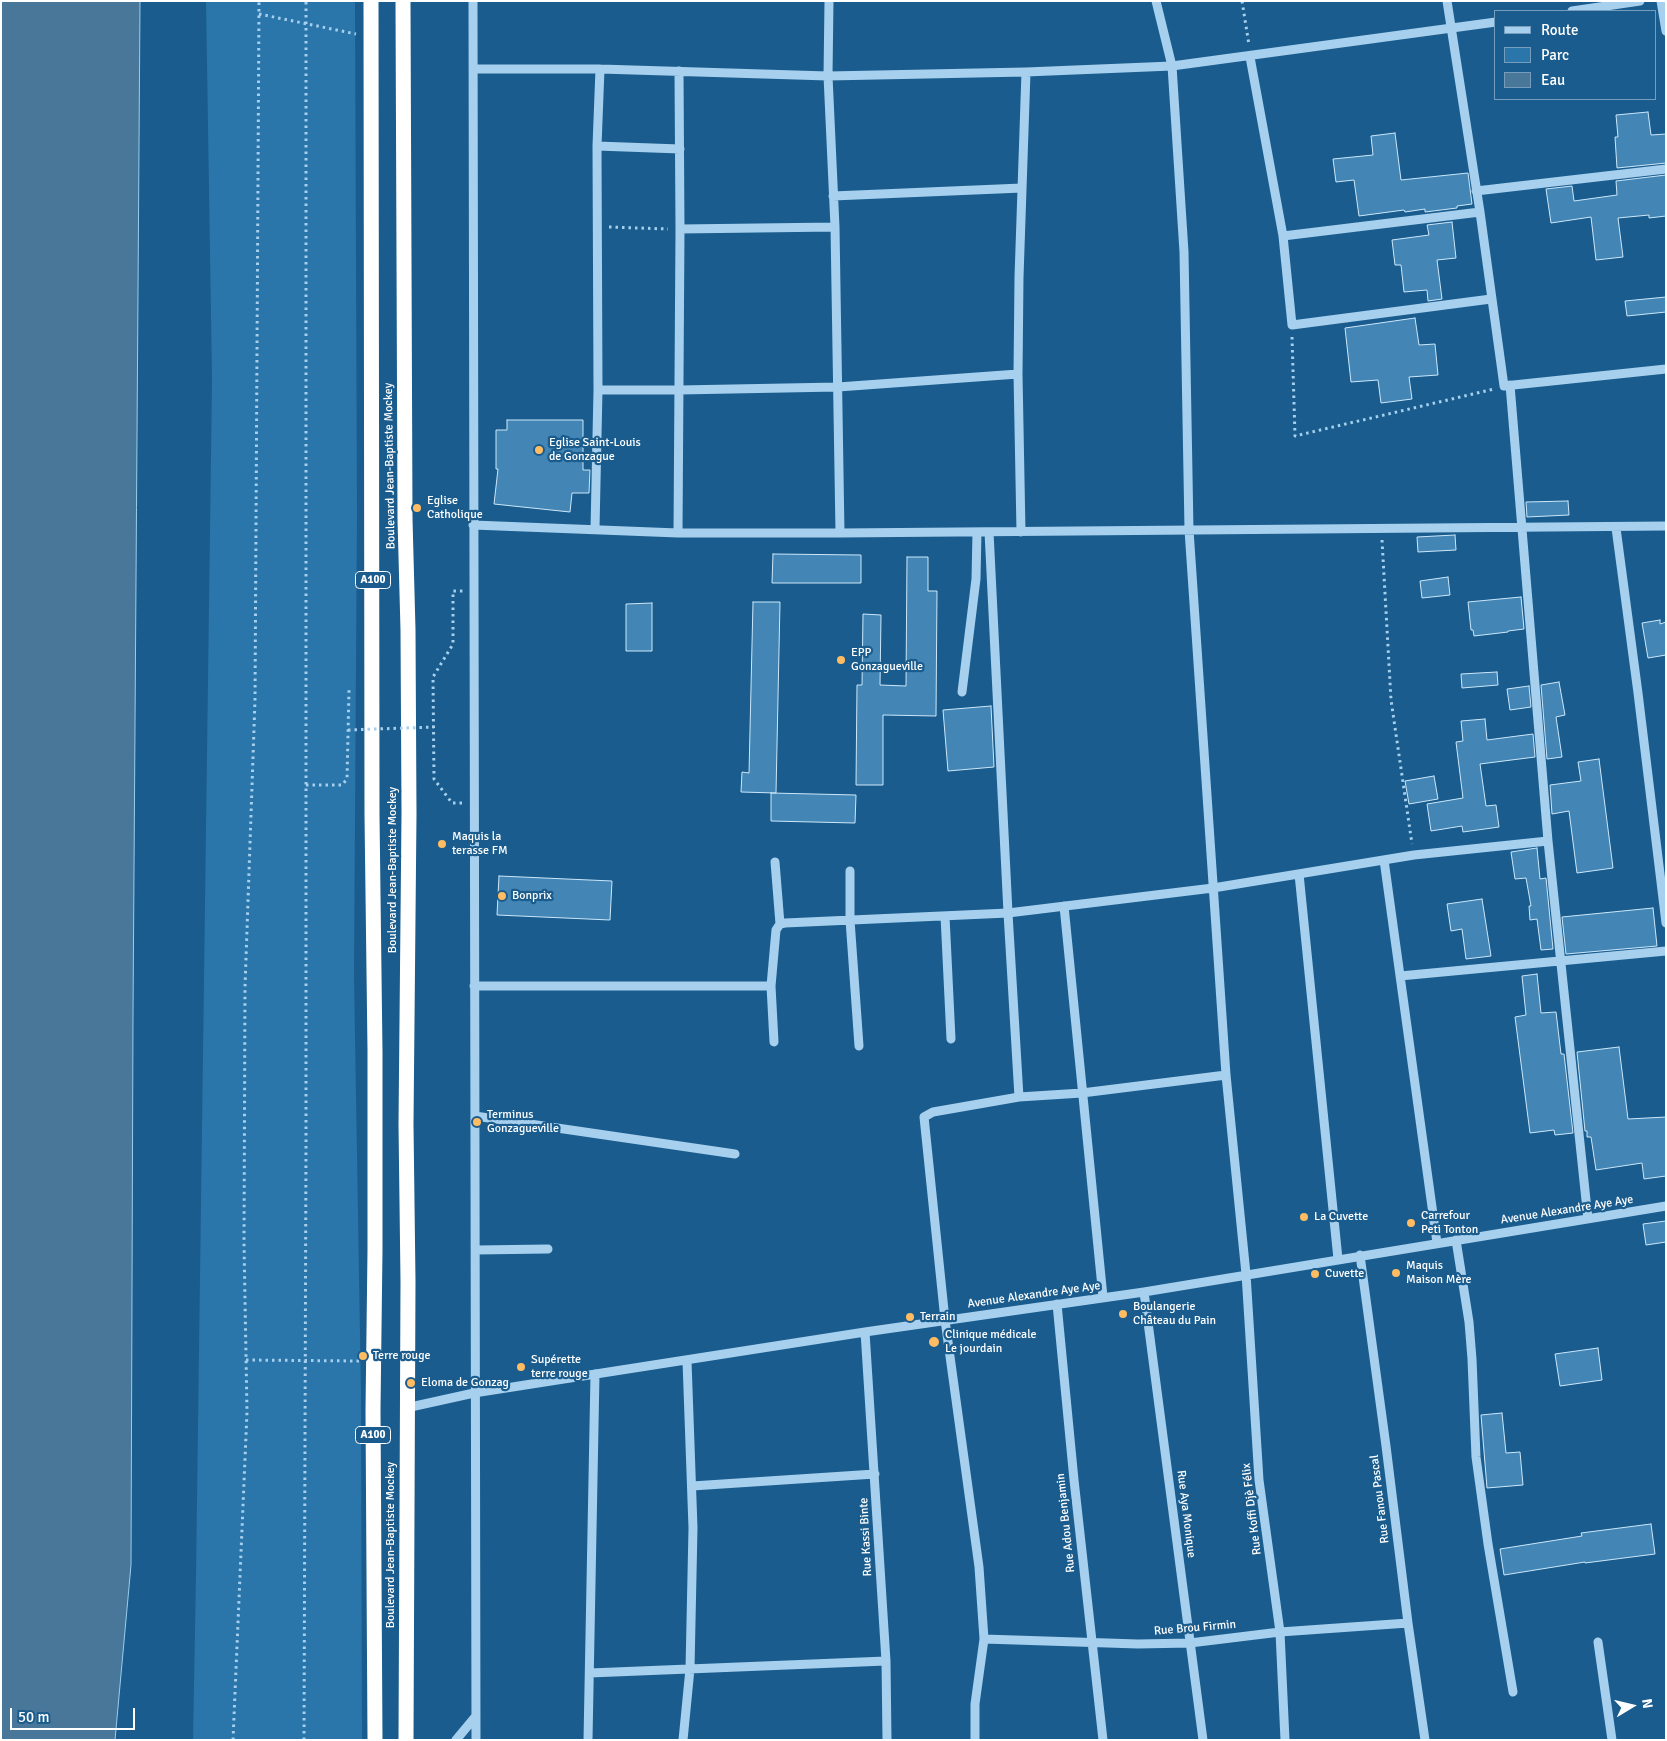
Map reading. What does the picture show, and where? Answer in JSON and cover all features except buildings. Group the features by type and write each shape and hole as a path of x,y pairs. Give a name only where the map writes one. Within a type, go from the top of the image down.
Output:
{"highway":[{"name":"Boulevard Jean-Baptiste Mockey","path":"371,1 372,815 375,1051 375,1740"},
{"name":"Boulevard Jean-Baptiste Mockey","path":"403,1 405,519 409,794 406,1740"}],"street":[{"path":"473,1 476,1740"},
{"path":"829,1 828,76 834,196 840,533"},
{"name":"Rue Koffi Djè Félix","path":"1156,1 1172,66 1184,252 1189,530 1213,888 1226,1075 1246,1274 1259,1480 1280,1632 1285,1740"},
{"path":"1447,1 1507,386 1548,841 1588,1219"},
{"path":"1579,10 1640,1"},
{"path":"1661,1 1666,31"},
{"path":"474,69 600,69 828,76 1026,72 1172,66 1494,22"},
{"path":"1250,56 1283,236 1292,325 1492,299"},
{"path":"595,529 598,390 597,146 600,69"},
{"path":"678,533 680,390 679,71"},
{"path":"1021,532 1018,374 1019,277 1026,72"},
{"path":"597,146 680,149"},
{"path":"1476,191 1666,169"},
{"path":"834,196 1022,188"},
{"path":"1283,236 1480,212"},
{"path":"680,229 834,227"},
{"path":"1507,386 1666,369"},
{"path":"598,390 838,387 1018,374"},
{"path":"474,525 678,533 1616,528 1666,526"},
{"path":"1616,528 1666,923"},
{"path":"962,692 976,579 977,532"},
{"path":"989,532 1019,1097"},
{"path":"780,924 1008,913 1213,888 1414,855 1548,841"},
{"path":"1384,860 1437,1243"},
{"path":"774,1042 771,986 776,930 780,924 776,862"},
{"path":"850,871 850,920 859,1046"},
{"path":"1299,874 1338,1259"},
{"path":"1064,906 1103,1297"},
{"path":"945,916 951,1039"},
{"path":"1400,976 1666,951"},
{"path":"474,986 771,986"},
{"path":"976,1740 976,1704 984,1639 979,1567 945,1320 924,1117 933,1112 1019,1097 1082,1093 1226,1075"},
{"path":"475,1116 735,1154"},
{"name":"Avenue Alexandre Aye Aye","path":"406,1408 474,1393 865,1332 1144,1292 1666,1206"},
{"path":"1456,1240 1469,1322 1476,1457 1512,1692"},
{"path":"476,1250 548,1250"},
{"name":"Rue Fanou Pascal","path":"1360,1255 1425,1740"},
{"name":"Rue Aya Monique","path":"1144,1292 1203,1740"},
{"name":"Rue Adou Benjamin","path":"1057,1304 1091,1643 1103,1740"},
{"name":"Rue Kassi Binte","path":"865,1332 886,1662 888,1740"},
{"path":"683,1740 690,1669 693,1528 687,1361"},
{"path":"588,1740 595,1374"},
{"path":"692,1486 875,1474"},
{"name":"Rue Brou Firmin","path":"984,1639 1190,1644 1280,1632 1408,1623"},
{"path":"1598,1642 1612,1740"},
{"path":"590,1673 886,1662"},
{"path":"456,1740 476,1716"}],"path":[{"path":"233,1740 247,1412 244,1243 245,997 255,700 259,1"},
{"path":"304,1740 306,1"},
{"path":"1242,1 1250,56"},
{"path":"259,14 306,22 355,34 371,34"},
{"path":"598,227 680,229"},
{"path":"1292,325 1295,436 1507,386"},
{"path":"1382,529 1391,700 1414,855"},
{"path":"474,591 454,591 453,644 433,677 434,780 452,803 475,804"},
{"path":"306,785 342,785 347,779 349,690"},
{"path":"348,730 434,727"},
{"path":"246,1360 350,1359 374,1362"}],"green space":[{"path":"206,1 355,1 357,514 354,974 361,1393 362,1740 193,1740 212,380"}],"water":[{"path":"1,1 140,1 131,1565 115,1740 1,1740"}],"place":[{"name":"Eglise Saint-Louis de Gonzague","path":"539,450"},
{"name":"Eglise Catholique","path":"417,508"},
{"name":"EPP Gonzagueville","path":"841,660"},
{"name":"Maquis la terasse FM","path":"442,844"},
{"name":"Bonprix","path":"502,896"},
{"name":"Terminus Gonzagueville","path":"477,1122"},
{"name":"La Cuvette","path":"1304,1217"},
{"name":"Carrefour Peti Tonton","path":"1411,1223"},
{"name":"Maquis Maison Mère","path":"1396,1273"},
{"name":"Cuvette","path":"1315,1274"},
{"name":"Boulangerie Château du Pain","path":"1123,1314"},
{"name":"Terrain","path":"910,1317"},
{"name":"Clinique médicale Le jourdain","path":"934,1342"},
{"name":"Terre rouge","path":"363,1356"},
{"name":"Supérette terre rouge","path":"521,1367"},
{"name":"Eloma de Gonzag","path":"411,1383"}]}
